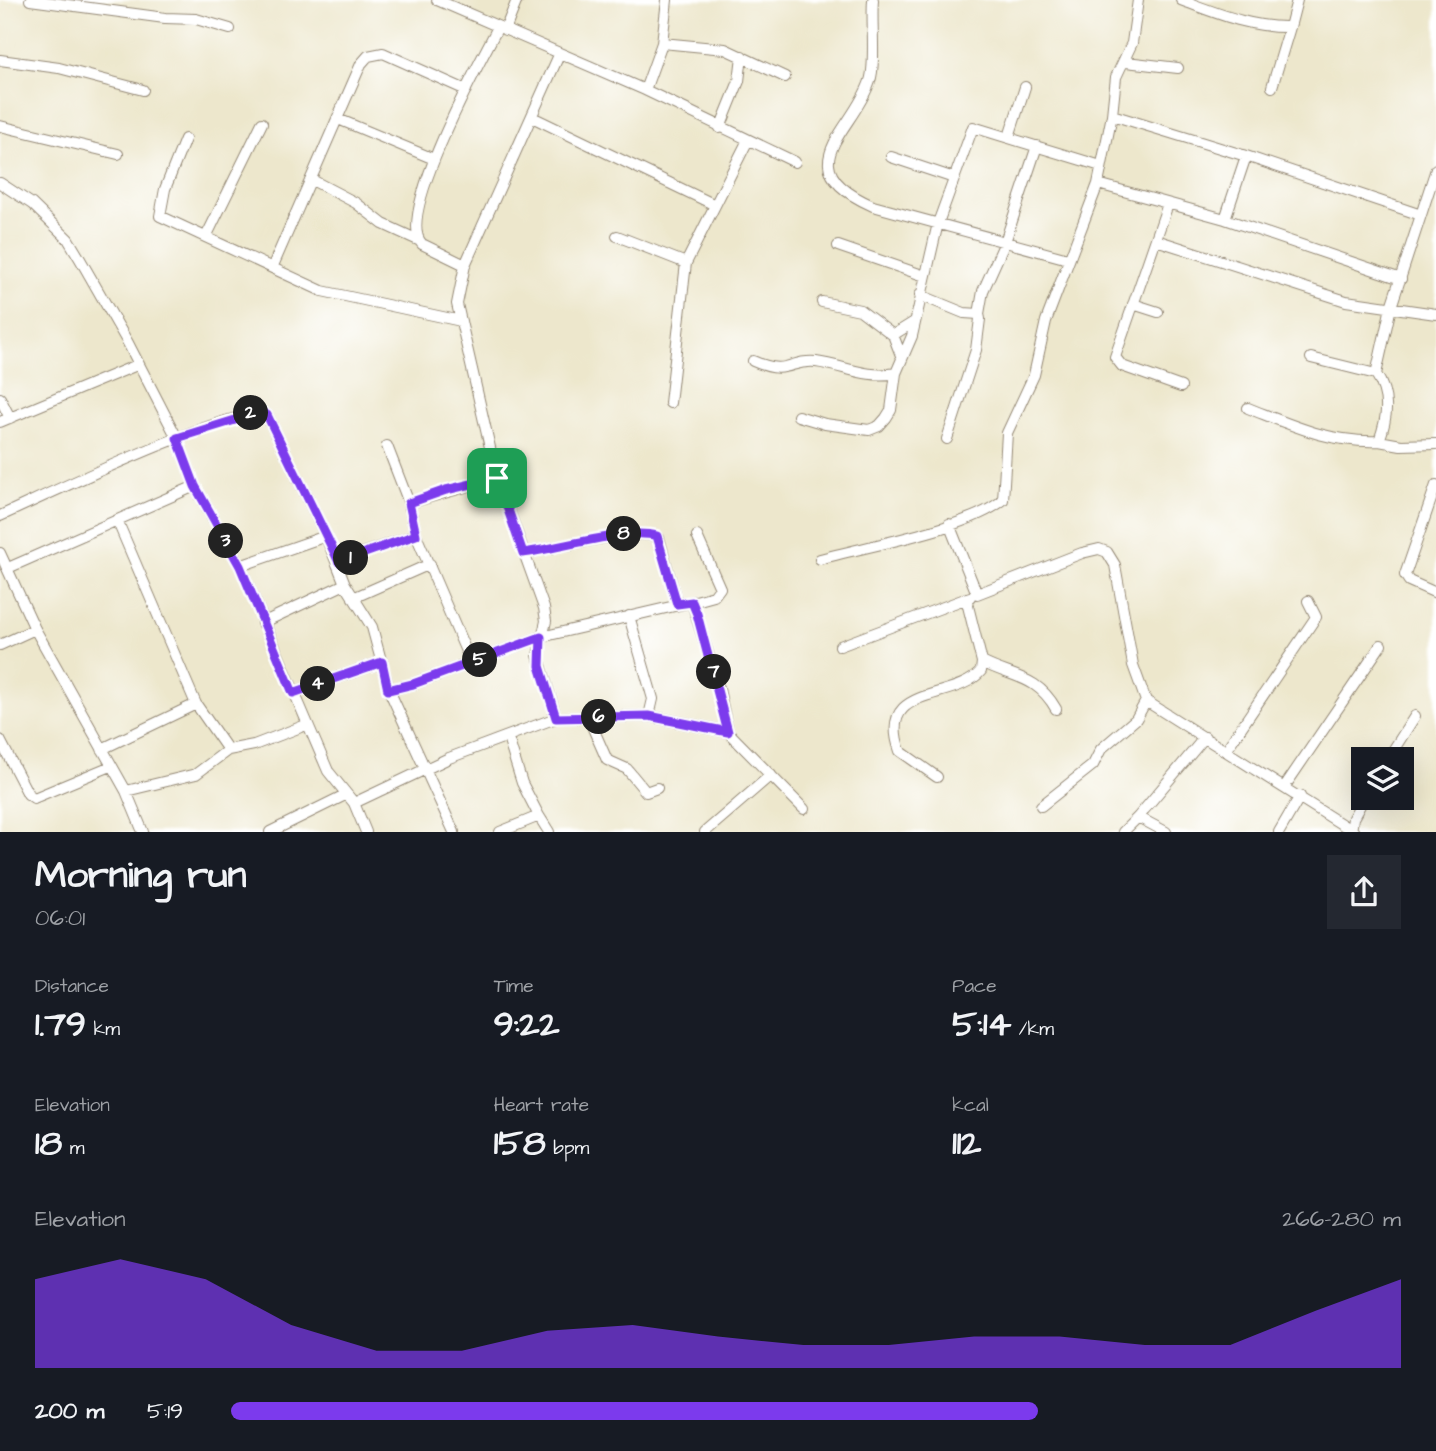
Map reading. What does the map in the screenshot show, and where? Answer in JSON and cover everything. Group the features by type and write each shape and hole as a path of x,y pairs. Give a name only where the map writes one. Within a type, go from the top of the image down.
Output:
{"street":[{"path":"30,0 165,18 196,19 230,29"},
{"path":"437,0 645,90 747,142 795,162"},
{"path":"418,240 416,227 419,208 434,159 466,89 517,0"},
{"path":"645,90 662,43 667,0"},
{"path":"873,0 870,84 830,151 831,168 840,184 854,197 1068,259"},
{"path":"820,559 948,524 994,507 1003,500 1007,433 1034,376 1046,321 1098,184 1112,115 1116,77 1126,62 1132,43 1138,0"},
{"path":"1181,0 1255,25 1290,27"},
{"path":"1272,87 1297,0"},
{"path":"662,43 725,49 785,77"},
{"path":"272,268 360,64 368,56 383,53 466,89"},
{"path":"556,718 540,666 544,608 497,478 457,294 466,265 559,55"},
{"path":"720,128 739,81 742,56"},
{"path":"0,60 59,68 144,90"},
{"path":"1126,62 1178,68"},
{"path":"1009,137 1024,87"},
{"path":"1112,115 1246,156 1421,215"},
{"path":"532,117 715,205"},
{"path":"338,119 434,159"},
{"path":"206,237 262,123"},
{"path":"0,126 118,154"},
{"path":"798,416 825,424 869,430 880,426 891,410 896,373 912,336 939,223 973,127 1101,166"},
{"path":"185,139 159,212 164,218 228,250 342,298 461,321"},
{"path":"670,402 686,263 747,142"},
{"path":"947,439 976,350 981,328 979,314 986,281 1005,242 1037,146"},
{"path":"1225,219 1246,156"},
{"path":"891,158 954,178"},
{"path":"1376,374 1391,307 1436,169"},
{"path":"312,180 356,203 383,224 398,229 466,265"},
{"path":"0,183 32,204 68,239 128,343 177,438 195,486 240,566 262,623 328,771 354,803 366,831"},
{"path":"1098,184 1225,219 1401,279"},
{"path":"1168,204 1116,350 1118,362 1181,387"},
{"path":"398,229 419,208"},
{"path":"617,236 686,263"},
{"path":"1156,240 1346,301 1436,313"},
{"path":"838,246 925,276"},
{"path":"920,295 964,313 979,314"},
{"path":"822,302 860,310 893,335 902,358"},
{"path":"1133,304 1158,312"},
{"path":"893,335 914,322"},
{"path":"1311,358 1376,374 1386,389 1387,400 1379,441"},
{"path":"753,361 770,368 786,369 815,362 878,377 896,373"},
{"path":"0,398 5,420 137,365"},
{"path":"1248,408 1304,432 1339,440 1379,441 1401,445 1436,444"},
{"path":"0,516 177,438 247,414 261,412 267,415 339,562 345,584 372,627 388,690 454,831"},
{"path":"387,446 409,503 416,535 471,663"},
{"path":"409,503 446,490 497,478"},
{"path":"1436,485 1405,575 1409,581 1436,593"},
{"path":"8,568 195,486"},
{"path":"117,520 196,704 228,750"},
{"path":"948,524 978,594"},
{"path":"523,553 558,550 625,534 653,534 659,538 677,604"},
{"path":"339,562 416,535"},
{"path":"240,566 326,536"},
{"path":"388,690 541,637 714,596 720,588 696,536"},
{"path":"840,646 1082,553 1099,549 1107,552 1115,565 1133,665 1146,701 1285,786 1352,831 1353,818 1357,810"},
{"path":"0,553 35,629 126,792 143,831"},
{"path":"353,598 430,564"},
{"path":"262,623 345,584"},
{"path":"937,778 900,751 895,728 899,715 910,701 979,674 982,662 966,598"},
{"path":"1226,750 1316,617 1308,601"},
{"path":"692,602 716,678 728,732"},
{"path":"629,616 653,699 649,716"},
{"path":"0,645 35,629"},
{"path":"1285,786 1381,645"},
{"path":"293,693 382,662"},
{"path":"982,662 1004,673 1031,680 1047,694 1056,709"},
{"path":"1041,806 1093,765 1101,749 1136,719 1146,701"},
{"path":"102,749 196,704"},
{"path":"354,803 427,769 556,718 649,716 728,732 804,810"},
{"path":"1395,747 1415,716"},
{"path":"588,717 607,760 627,769 646,792 657,788"},
{"path":"126,792 196,774 228,750 254,745 306,725"},
{"path":"1123,831 1138,817 1205,737"},
{"path":"508,738 522,783 549,831"},
{"path":"0,740 28,794 34,798 111,766"},
{"path":"705,831 772,775"},
{"path":"270,831 345,795"},
{"path":"1279,831 1300,796"},
{"path":"500,831 539,816"},
{"path":"1138,817 1166,831"}],"route":[{"path":"261,412 267,415 339,562 416,535 409,503 446,490 497,478 523,553 558,550 625,534 653,534 659,538 677,604 692,602 697,614 719,689 728,732 712,726 649,716 556,718 540,666 538,655 541,637 413,684 388,690 382,662 293,693 240,566 195,486 177,438 247,414 261,412"}]}
